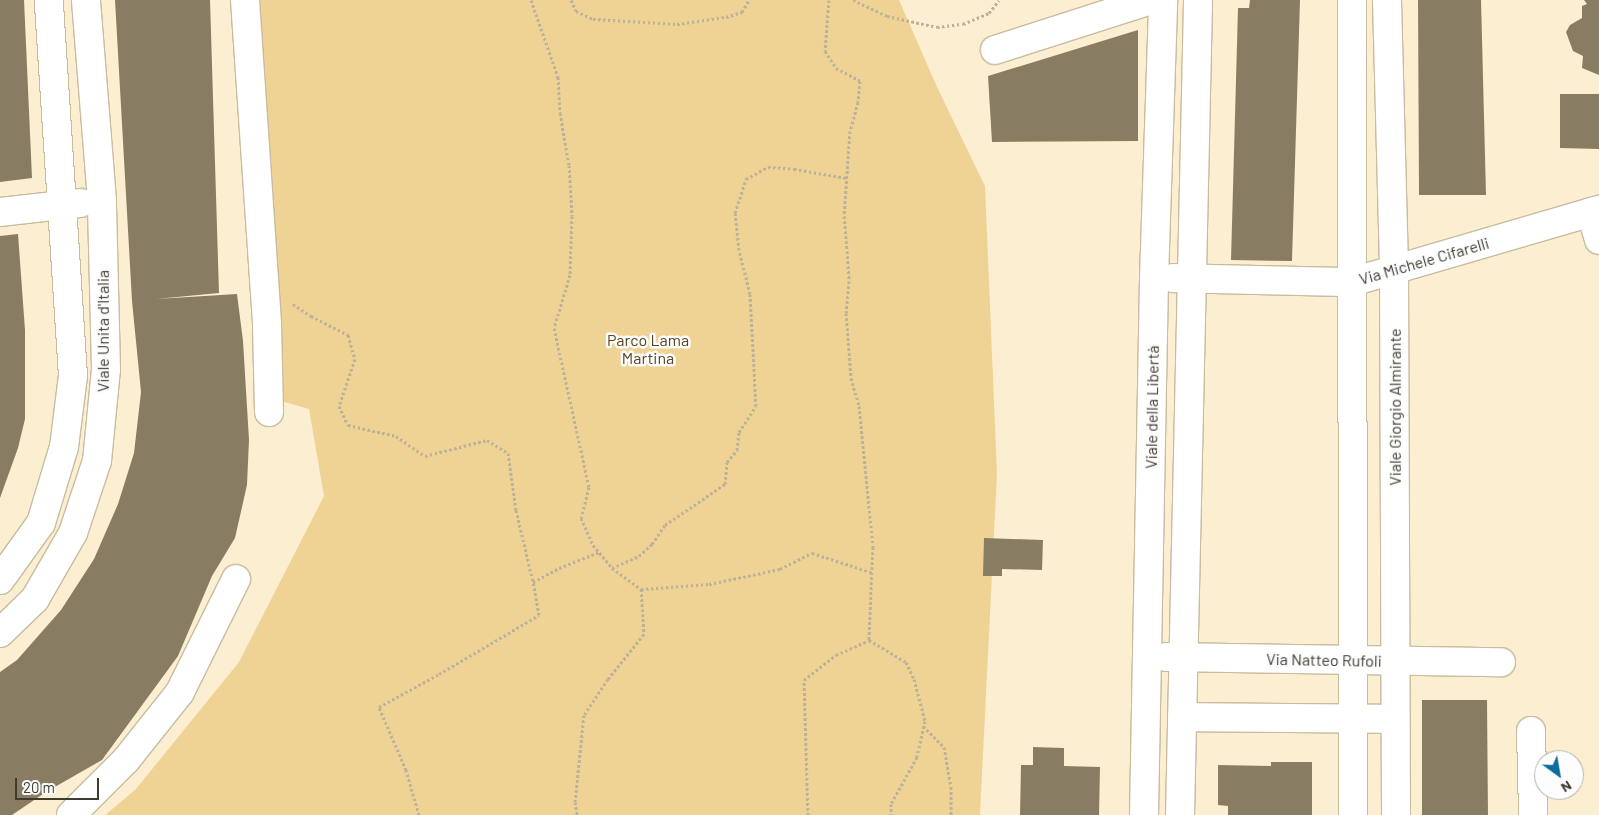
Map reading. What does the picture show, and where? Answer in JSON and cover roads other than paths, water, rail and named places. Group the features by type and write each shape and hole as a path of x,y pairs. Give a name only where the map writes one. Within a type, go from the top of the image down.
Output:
{"street":[{"name":"Viale Unita d'Italia","path":"0,580 41,523 64,447 73,376 64,205 49,0"},
{"name":"Viale Unita d'Italia","path":"0,633 35,599 73,533 97,461 106,369 102,200 86,0"},
{"path":"245,0 267,324 269,412"},
{"path":"995,50 1151,0"},
{"name":"Viale della Libertà","path":"1144,815 1154,278 1163,0"},
{"path":"1180,815 1198,0"},
{"path":"1352,0 1353,815"},
{"name":"Viale Giorgio Almirante","path":"1387,0 1394,270 1396,815"},
{"path":"0,212 102,200"},
{"path":"1595,211 1599,240"},
{"name":"Via Michele Cifarelli","path":"1154,278 1352,282 1595,211"},
{"path":"71,815 126,760 180,692 236,579"},
{"name":"Via Natteo Rufoli","path":"1147,656 1353,661 1501,662"},
{"path":"1182,717 1395,719"},
{"path":"1531,731 1533,815"}],"park label":[{"name":"Parco Lama Martina","path":"648,349"}]}
